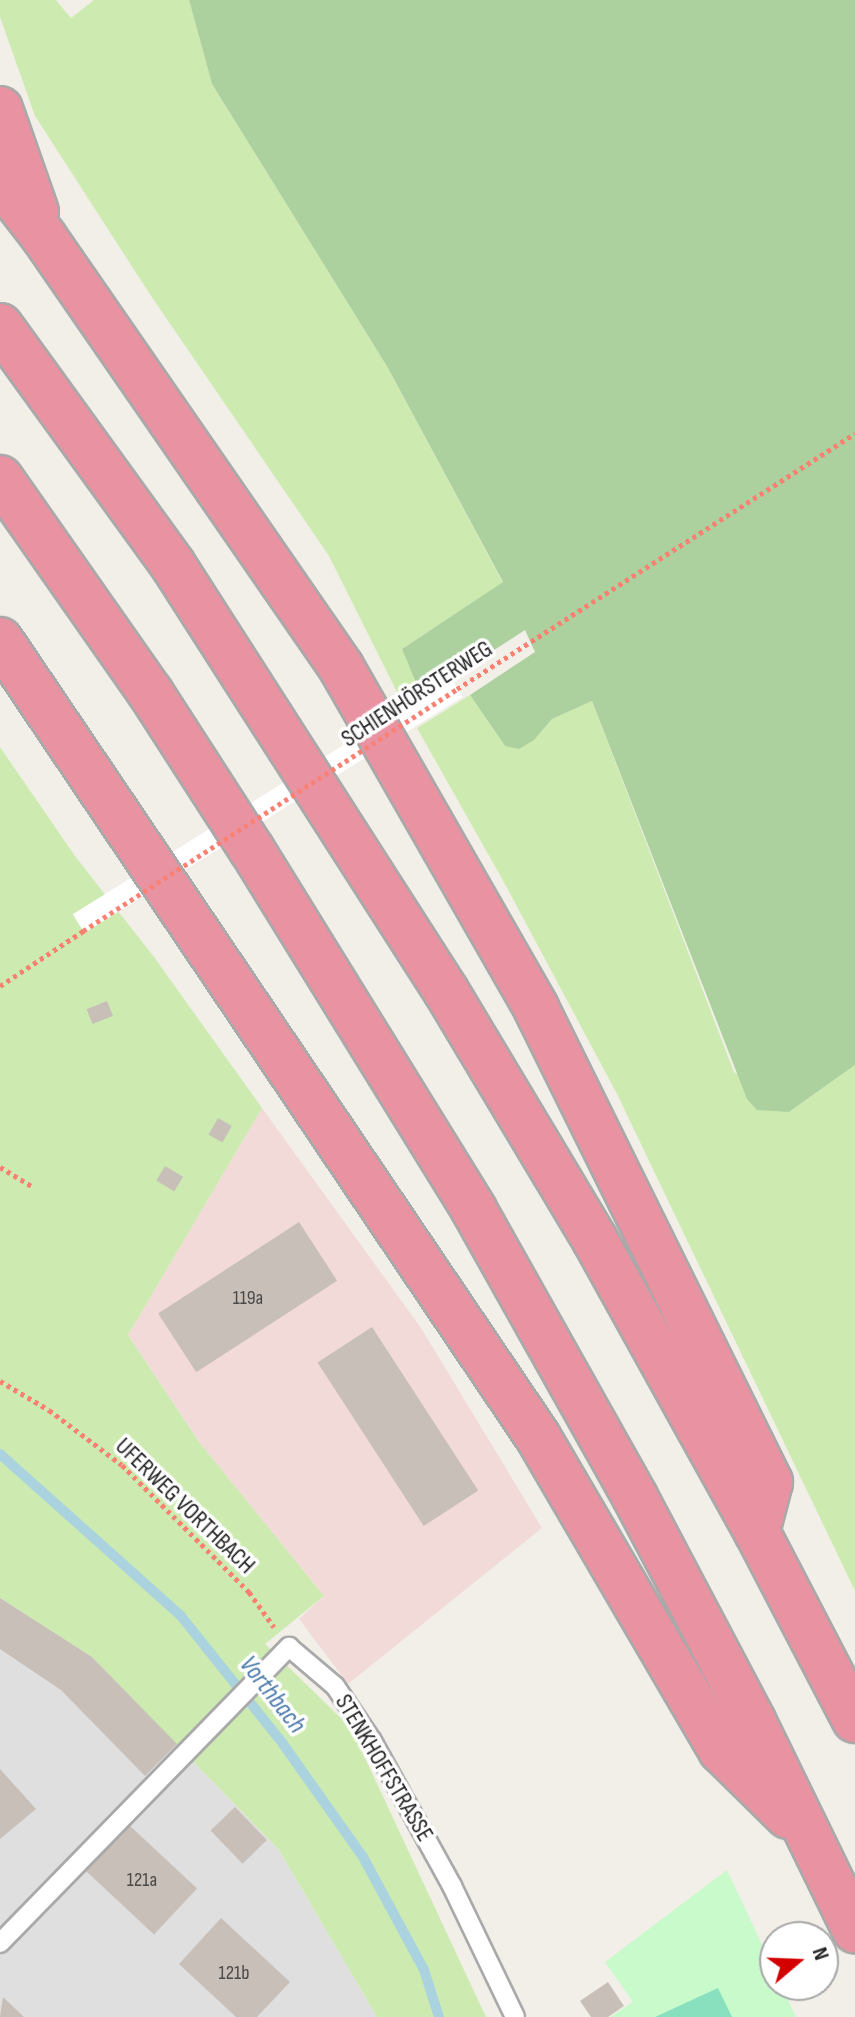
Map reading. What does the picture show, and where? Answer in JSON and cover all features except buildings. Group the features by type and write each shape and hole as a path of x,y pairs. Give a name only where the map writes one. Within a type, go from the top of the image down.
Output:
{"highway":[{"path":"0,109 44,237"},
{"path":"0,180 44,237 341,667 536,1008 770,1482 757,1532"},
{"path":"0,326 173,565 446,991 595,1240 757,1532 855,1720"},
{"path":"0,478 150,692 244,836 474,1210 635,1497 812,1840 855,1930"},
{"path":"0,640 538,1437 721,1750 812,1840"}],"lane":[{"path":"0,1943 289,1647"},
{"name":"STENKHOFFSTRASSE","path":"289,1647 335,1686 372,1741 452,1886 515,2017"}],"path":[{"name":"SCHIENHÖRSTERWEG","path":"0,986 855,433"},
{"path":"0,1167 32,1186"},
{"name":"UFERWEG VORTHBACH","path":"0,1381 49,1410 122,1465 249,1592 289,1647"}],"shaded area":[{"path":"262,1108 421,1328 542,1528 348,1684 299,1619 324,1596 199,1442 128,1335"},
{"path":"0,1598 92,1657 279,1850 377,2017 0,2017"}],"green space":[{"path":"0,0 56,0 71,18 94,0 189,0 212,84 388,368 503,583 403,648 422,697 405,708 329,556 151,296 35,116 0,17"},
{"path":"189,0 855,0 855,1065 789,1112 757,1110 747,1099 592,701 552,719 534,740 519,749 505,746 470,695 535,652 525,630 422,697 402,649 503,582 388,368 212,84"},
{"path":"470,695 505,746 534,740 552,719 592,701 734,1072 789,1112 855,1065 855,1591 617,1094 417,728"},
{"path":"0,747 75,856 154,957 262,1108 128,1335 199,1442 324,1596 265,1644 351,1728 486,2017 377,2017 279,1850 92,1657 0,1598"},
{"path":"727,1870 759,1938 759,2001 788,2001 796,2017 610,2017 633,2002 605,1962"},
{"path":"718,1988 732,2017 655,2017"}],"pier":[{"path":"451,678 463,697 84,933 73,914"}],"waterway":[{"name":"Vorthbach","path":"0,1454 181,1616 283,1744 363,1857 424,1970 439,2017"}]}
